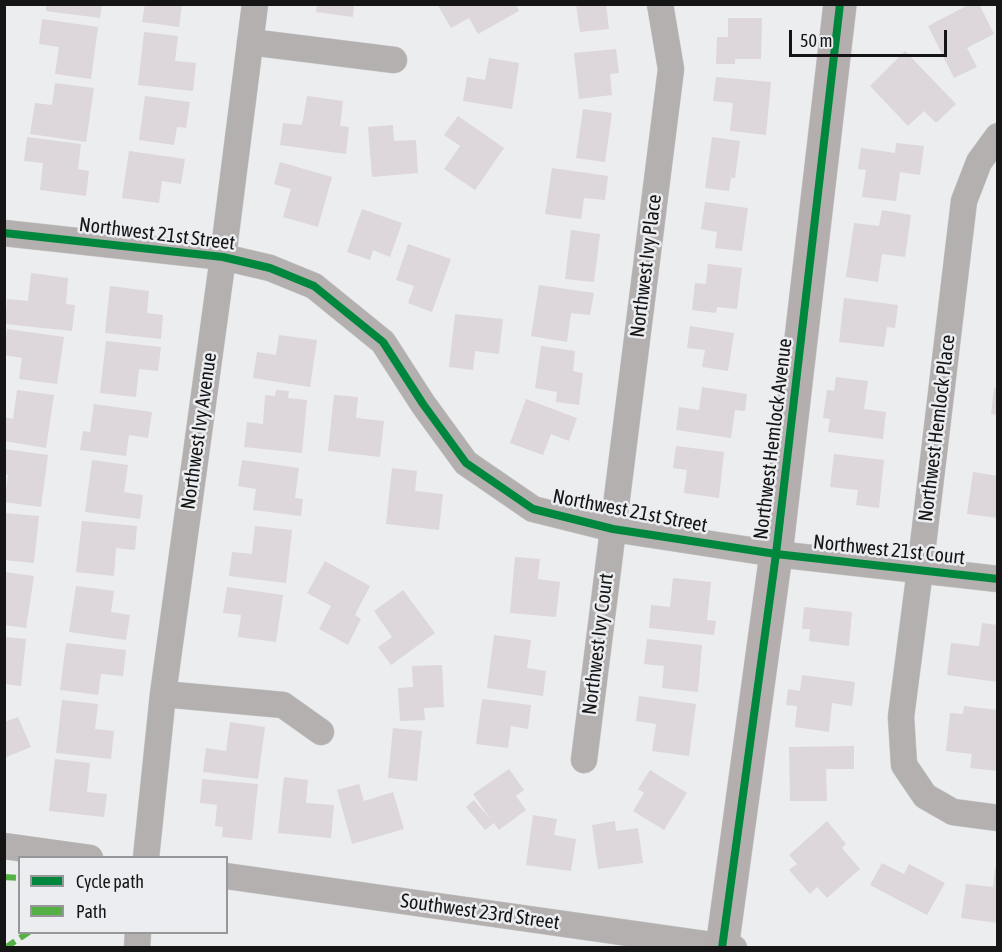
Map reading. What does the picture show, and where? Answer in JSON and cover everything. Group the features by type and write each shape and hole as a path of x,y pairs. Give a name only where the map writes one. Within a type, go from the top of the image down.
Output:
{"street":[{"name":"Northwest Ivy Avenue","path":"146,856 163,694 255,4"},
{"name":"Northwest Ivy Place","path":"613,529 671,69 660,4"},
{"name":"Northwest Hemlock Avenue","path":"726,947 776,554 840,4"},
{"path":"250,42 394,60"},
{"name":"Northwest Hemlock Place","path":"998,136 979,162 964,201 901,717 904,765 925,796 953,812 998,818"},
{"name":"Northwest 21st Street","path":"4,233 223,257 270,268 314,286 383,342 423,405 466,463 533,509 613,529 776,554"},
{"name":"Northwest Ivy Court","path":"584,760 613,529"},
{"name":"Northwest 21st Court","path":"776,554 998,579"},
{"path":"163,694 283,705 321,732"},
{"path":"4,846 76,856"},
{"name":"Southwest 23rd Street","path":"228,876 726,947"}],"building":[{"path":"46,4 102,4 100,18 46,11"},
{"path":"145,4 182,4 179,27 142,22"},
{"path":"317,4 354,4 353,17 316,12"},
{"path":"437,4 516,4 519,11 478,34 469,18 451,28"},
{"path":"576,4 606,4 609,29 580,32"},
{"path":"970,4 979,4 994,34 967,48 977,67 954,78 928,26"},
{"path":"728,18 762,18 761,59 735,59 735,64 716,64 717,37 728,37"},
{"path":"42,19 98,27 91,79 55,74 59,47 39,44"},
{"path":"144,32 178,36 175,61 196,63 193,91 138,85"},
{"path":"616,49 619,73 610,74 612,95 579,99 574,53"},
{"path":"905,51 956,104 936,123 924,111 908,126 870,86"},
{"path":"489,58 519,63 512,109 463,101 467,77 485,80"},
{"path":"716,77 771,82 766,135 730,131 733,103 713,101"},
{"path":"55,83 94,88 86,142 30,134 35,103 52,105"},
{"path":"145,96 190,102 186,128 177,127 174,145 139,140"},
{"path":"307,96 343,101 340,126 349,127 346,154 280,145 283,123 302,125"},
{"path":"583,109 612,113 605,162 576,158"},
{"path":"458,116 504,148 475,190 444,169 460,146 444,135"},
{"path":"393,125 394,141 416,140 418,173 372,177 368,127"},
{"path":"27,137 81,144 78,169 89,171 86,196 40,190 43,163 24,161"},
{"path":"712,137 740,141 735,178 731,178 729,191 705,188"},
{"path":"896,143 924,146 920,175 900,172 896,201 862,197 866,170 858,169 861,148 895,153"},
{"path":"129,151 185,159 181,184 162,181 159,203 122,198"},
{"path":"280,162 332,177 318,227 283,217 291,189 274,184"},
{"path":"552,168 608,176 605,200 584,198 581,219 545,214"},
{"path":"705,202 748,208 742,251 715,248 717,232 701,229"},
{"path":"362,209 402,223 390,257 373,250 370,260 347,252"},
{"path":"882,210 911,215 905,257 882,254 878,282 846,277 854,223 879,226"},
{"path":"571,230 600,234 594,282 565,279"},
{"path":"408,244 451,259 432,312 408,303 414,286 396,280"},
{"path":"708,264 742,268 737,309 717,307 716,313 692,310 695,283 706,284"},
{"path":"31,273 68,278 66,304 75,305 72,331 5,324 7,299 28,301"},
{"path":"539,285 594,293 590,315 571,313 567,342 531,336"},
{"path":"110,286 149,291 147,313 163,315 161,339 105,333"},
{"path":"844,298 898,305 895,328 887,327 884,347 839,342"},
{"path":"455,314 503,319 499,354 475,351 473,370 449,367"},
{"path":"690,326 734,333 728,371 702,367 705,350 687,348"},
{"path":"7,329 64,337 57,384 19,379 22,358 4,355"},
{"path":"279,335 317,340 310,387 253,378 257,352 276,355"},
{"path":"106,341 161,347 158,371 139,369 136,397 100,393"},
{"path":"541,346 575,351 573,371 583,373 579,405 556,402 557,392 535,388"},
{"path":"836,377 868,381 864,409 886,412 883,439 828,432 830,419 823,418 827,390 834,391"},
{"path":"702,387 747,394 745,411 735,410 731,438 676,430 679,407 699,410"},
{"path":"994,388 998,389 998,415 991,414"},
{"path":"17,390 54,395 46,448 4,441 4,417 13,419"},
{"path":"276,390 289,391 288,398 307,400 302,453 244,447 247,422 263,424 265,395 275,396"},
{"path":"334,395 358,397 356,418 384,421 380,457 328,451"},
{"path":"526,399 577,418 569,441 551,434 543,455 510,443"},
{"path":"94,404 152,412 148,438 129,435 126,456 80,450 83,431 90,432"},
{"path":"676,446 724,452 719,498 684,493 687,470 673,468"},
{"path":"4,449 48,455 41,507 4,502 8,475 4,475"},
{"path":"834,454 884,460 879,508 856,505 858,490 830,487"},
{"path":"92,460 128,465 124,492 143,495 140,519 85,512"},
{"path":"242,460 299,468 295,498 303,499 301,516 253,510 256,489 238,486"},
{"path":"392,468 417,471 415,491 443,494 439,530 386,524"},
{"path":"973,472 998,476 998,518 967,514"},
{"path":"4,513 39,516 34,563 4,560"},
{"path":"82,521 137,526 135,550 116,548 114,576 76,572"},
{"path":"255,526 292,530 286,583 229,576 232,552 252,554"},
{"path":"515,557 540,559 538,579 560,582 556,617 510,613"},
{"path":"325,561 370,586 355,615 361,619 348,645 319,629 331,606 307,593"},
{"path":"4,572 34,576 26,628 4,625"},
{"path":"673,578 711,582 707,620 716,621 714,635 649,628 651,605 670,607"},
{"path":"76,586 114,591 111,612 130,615 126,640 69,632"},
{"path":"227,587 283,595 276,642 238,637 241,615 223,613"},
{"path":"403,590 435,633 391,665 378,647 392,637 374,611"},
{"path":"804,607 852,612 849,646 809,641 810,629 802,629"},
{"path":"982,623 998,625 998,682 947,675 951,643 979,646"},
{"path":"494,635 531,640 527,668 546,671 543,696 487,688"},
{"path":"4,637 26,639 21,686 4,684"},
{"path":"647,639 702,645 698,692 662,688 664,666 644,664"},
{"path":"66,643 126,650 123,676 101,674 98,695 60,690"},
{"path":"442,665 444,707 424,708 425,720 400,721 398,688 413,687 412,666"},
{"path":"802,675 855,682 852,706 832,703 829,732 795,727 797,706 786,705 788,689 800,691"},
{"path":"639,696 696,704 689,756 652,751 656,724 636,721"},
{"path":"482,699 531,705 528,729 511,726 508,748 476,744"},
{"path":"62,700 98,704 95,729 114,731 111,759 56,753"},
{"path":"964,706 998,710 998,771 970,768 972,754 946,751 950,713 963,714"},
{"path":"18,717 31,747 4,758 4,722"},
{"path":"230,722 265,727 258,779 203,772 206,748 226,751"},
{"path":"393,728 422,731 417,781 388,778"},
{"path":"854,746 854,769 826,769 827,801 790,801 789,747"},
{"path":"55,759 90,763 87,792 107,794 104,817 49,811"},
{"path":"509,769 524,790 516,796 526,810 499,830 494,823 485,830 466,807 474,800 491,820 473,794"},
{"path":"650,770 687,793 664,830 633,811 644,793 638,789"},
{"path":"284,777 308,780 306,803 334,805 331,838 278,833"},
{"path":"202,779 258,784 252,840 222,837 223,827 215,826 217,805 200,803"},
{"path":"359,784 364,801 393,792 404,829 352,844 337,790"},
{"path":"533,815 557,819 554,835 576,839 571,871 526,865"},
{"path":"615,821 616,831 638,828 643,863 598,869 592,825"},
{"path":"827,821 846,844 842,848 860,869 827,898 817,887 810,894 789,870 797,864 789,855"},
{"path":"882,863 904,874 909,864 945,883 927,915 870,885"},
{"path":"995,868 998,868 998,923 961,918 966,884 993,887"}],"marked path":[{"path":"4,877 18,878"},
{"path":"5,948 26,934"}],"cycle path":[{"path":"722,948 776,554 840,4"},
{"path":"4,233 223,257 270,268 314,286 383,342 423,404 466,463 533,509 613,529 776,554 998,579"}]}
